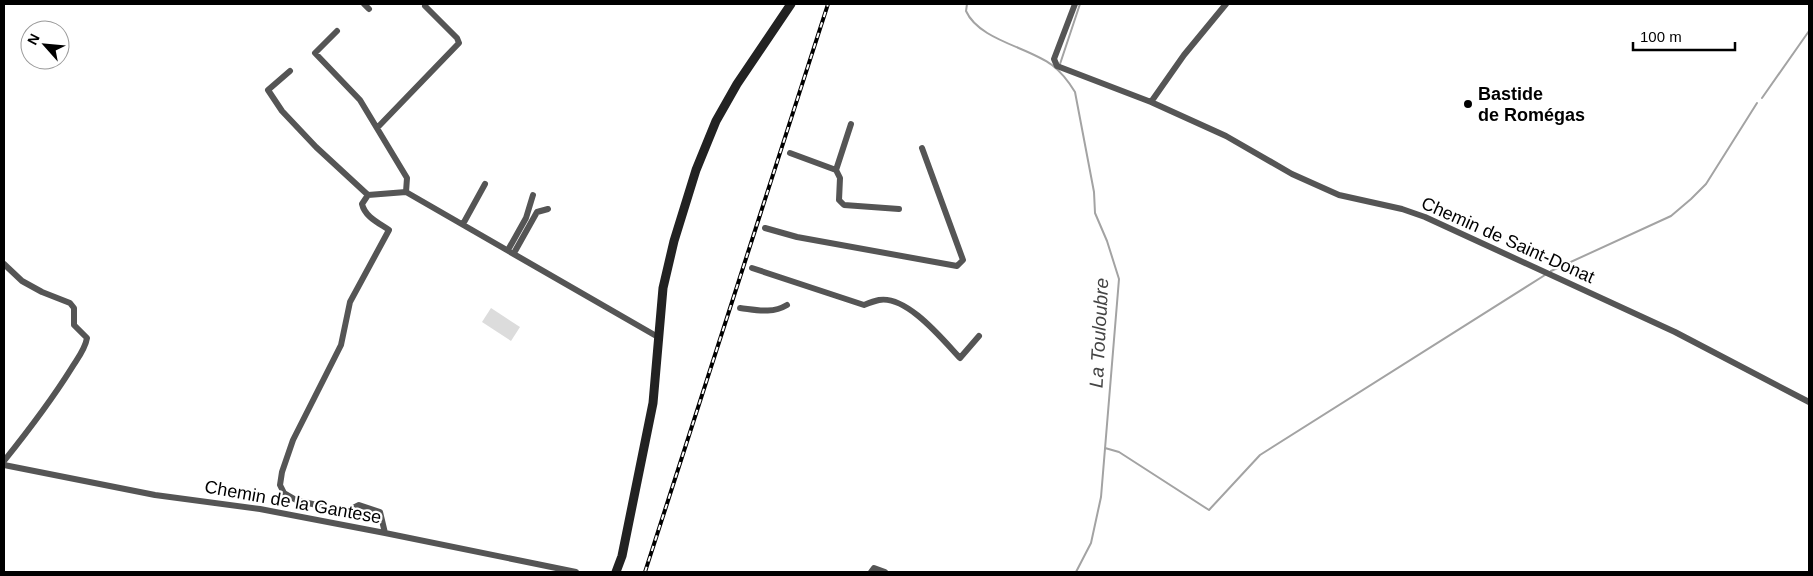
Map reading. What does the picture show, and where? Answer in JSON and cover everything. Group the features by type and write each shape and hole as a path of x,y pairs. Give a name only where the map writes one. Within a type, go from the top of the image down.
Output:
{"main road":[{"path":"616,572 622,556 653,403 661,304 666,272 696,170 710,135 736,84 791,4"}],"street":[{"path":"364,4 369,9"},
{"name":"Chemin de Saint-Donat","path":"1075,4 1054,59 1057,66 1151,102 1226,136 1292,174 1339,195 1402,209 1425,217 1675,332 1809,402"},
{"path":"1151,102 1184,54 1226,4"},
{"path":"377,128 459,43 457,38 425,6"},
{"path":"336,31 315,53 360,100 407,178 406,192"},
{"path":"290,71 268,90 282,111 316,147 368,195 406,192 658,337"},
{"path":"836,170 851,124"},
{"path":"765,228 797,237 957,266 963,260 922,148"},
{"path":"790,152 836,170 840,178 839,200 844,205 899,209"},
{"path":"462,224 485,184"},
{"path":"368,195 362,204 363,209 369,216 388,230 350,302 341,345 293,440 280,484 284,493 296,500 345,512 359,505 380,512 385,533"},
{"path":"511,252 526,218 533,195"},
{"path":"511,252 537,212 548,209"},
{"path":"4,264 22,281 42,292 70,303 74,308 74,325 87,338 86,345 64,380 4,461"},
{"path":"752,268 864,305 880,299 905,306 923,320 960,358 980,336"},
{"path":"740,308 759,311 778,310 787,304"},
{"name":"Chemin de la Gantese","path":"4,465 155,495 260,509 576,572"},
{"path":"871,572 874,568 885,572"}],"shaded area":[{"path":"491,308 520,327 511,341 482,322"}],"waterway":[{"name":"La Touloubre","path":"967,4 966,11 972,21 993,36 1052,65 1065,77 1075,92 1094,192 1095,213 1107,241 1119,279 1101,497 1091,543 1076,572"},
{"path":"1060,64 1080,4"},
{"path":"1762,98 1809,31"},
{"path":"1551,271 1671,216 1706,184 1757,103"},
{"path":"1105,448 1119,452 1209,510 1260,455 1545,275"}],"railway":[{"path":"645,572 828,4"}],"place":[{"name":"Bastide de Romégas","path":"1468,104"}]}
